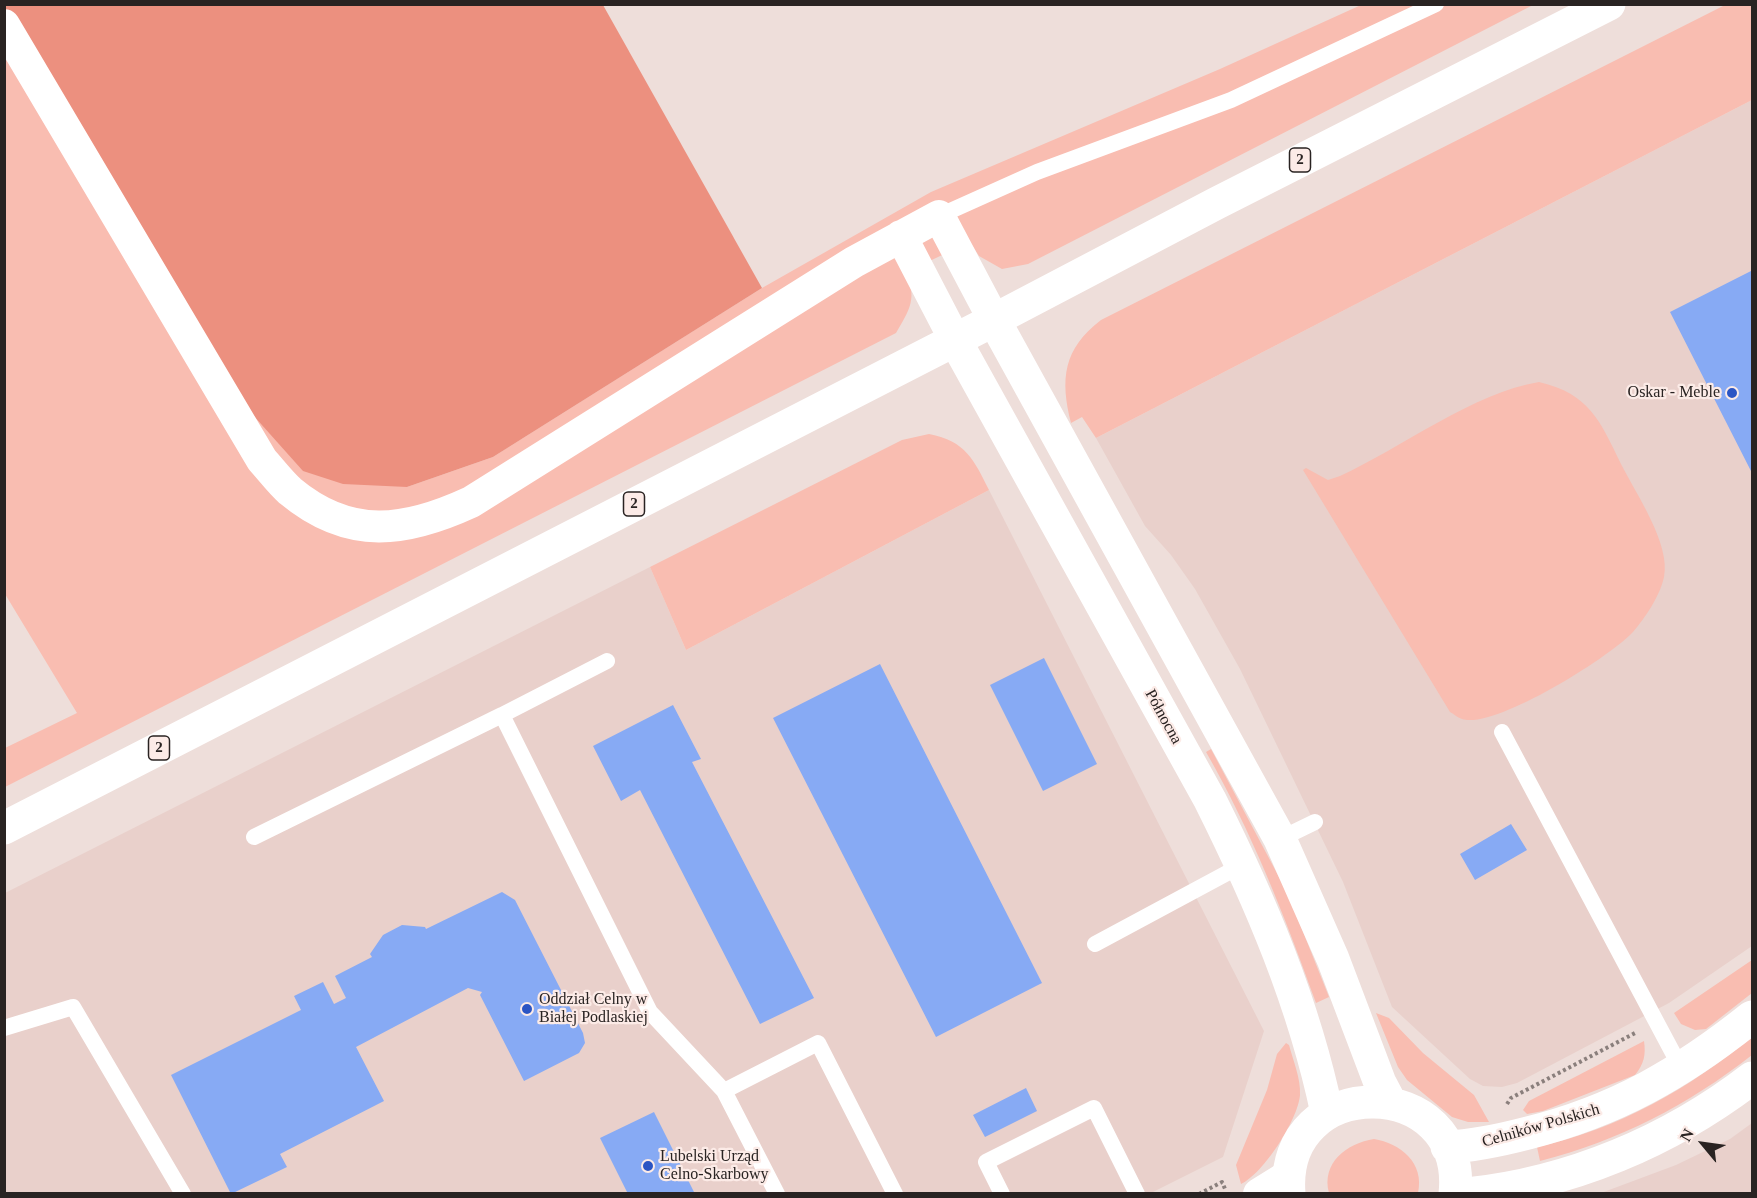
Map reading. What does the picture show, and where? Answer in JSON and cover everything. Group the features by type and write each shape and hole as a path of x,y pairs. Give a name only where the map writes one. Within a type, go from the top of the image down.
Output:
{"main road":[{"name":"2","path":"994,320 1217,203 1608,4"},
{"path":"956,340 994,320 1280,839 1333,959 1380,1083 1390,1102"},
{"name":"2","path":"4,828 956,340"},
{"name":"Północna","path":"956,340 1210,800 1242,865 1287,976 1320,1082 1327,1113"},
{"name":"Celników Polskich","path":"1447,1147 1469,1146 1563,1124 1612,1106 1682,1070 1752,1017"},
{"path":"1467,1194 1560,1174 1635,1149 1691,1120 1752,1078"},
{"path":"1289,1185 1293,1155 1303,1136 1327,1113 1358,1102 1390,1102 1410,1109 1428,1121 1447,1147 1454,1165 1455,1194"}],"street":[{"path":"4,26 262,460 290,491 316,509 370,527 399,528 424,522 471,502 844,268 939,216 994,320"},
{"path":"901,236 956,340"},
{"path":"1259,1194 1289,1185"}],"lane":[{"path":"939,216 1037,172 1231,100 1436,4"},
{"path":"254,837 607,661"},
{"path":"502,715 650,1012 724,1091 777,1194"},
{"path":"1502,732 1682,1070"},
{"path":"1280,839 1315,822"},
{"path":"1095,944 1242,865"},
{"path":"4,1028 74,1007 183,1194"},
{"path":"724,1091 818,1043 895,1194"},
{"path":"1002,1194 986,1162 1094,1108 1137,1194"}],"path":[{"path":"1503,1110 1511,1098 1656,1022"},
{"path":"1199,1194 1222,1182 1227,1194"}],"shaded area":[{"path":"5,4 603,5 762,288 493,457 407,487 343,484 303,471 253,415 5,11"},
{"path":"1727,4 1752,5 1752,100 1096,438 1082,417 1071,423 1066,392 1068,366 1079,342 1101,320"},
{"path":"1361,5 1533,5 1028,264 1002,269 979,256 970,242 904,273 911,289 911,296 905,318 896,333 5,787 5,748 77,713 5,594 5,11 407,487 493,457 762,288 931,192 1220,69"},
{"path":"1752,100 1752,946 1669,1003 1517,1083 1502,1087 1483,1086 1470,1079 1392,1007 1343,882 1240,669 1195,589 1171,555 1145,526 1096,438"},
{"path":"1539,382 1556,387 1582,402 1599,422 1651,519 1662,550 1665,564 1664,577 1656,599 1638,626 1601,658 1551,689 1499,714 1478,719 1462,719 1450,712 1303,470 1306,468 1328,480 1340,476 1438,422 1489,397"},
{"path":"929,434 952,441 967,453 989,490 686,650 650,567 902,440"},
{"path":"989,490 1264,1031 1223,1157 1151,1193 5,1194 5,893 650,567 686,650"},
{"path":"1211,749 1288,894 1329,997 1316,1003 1267,875 1223,782 1206,752"},
{"path":"1752,960 1752,993 1706,1029 1695,1030 1681,1024 1674,1013"},
{"path":"1376,1013 1389,1018 1423,1053 1474,1095 1489,1122 1468,1122 1452,1117 1407,1080 1398,1067"},
{"path":"1752,1037 1752,1055 1678,1105 1625,1132 1540,1161 1537,1147 1596,1130 1651,1105 1703,1074"},
{"path":"1644,1041 1644,1059 1635,1075 1543,1111 1527,1114 1523,1110 1529,1101"},
{"path":"1286,1043 1289,1045 1299,1083 1298,1106 1286,1132 1269,1158 1241,1184 1236,1165 1267,1090 1277,1054"},
{"path":"1752,1123 1752,1193 1601,1193 1676,1165 1730,1139"},
{"path":"1374,1139 1393,1145 1408,1156 1418,1172 1418,1193 1329,1193 1329,1172 1338,1156 1354,1145"}],"building":[{"name":"Oskar - Meble","path":"1751,271 1752,274 1752,473 1670,312"},
{"path":"1044,658 1097,764 1043,791 990,685"},
{"path":"880,664 1042,983 936,1037 773,718"},
{"path":"673,705 701,759 692,762 814,998 760,1024 640,790 621,801 593,746"},
{"path":"1511,824 1527,850 1475,880 1460,854"},
{"path":"502,892 515,900 583,1033 585,1043 579,1053 524,1081 480,995 482,992 468,988 356,1047 384,1101 280,1154 287,1167 231,1194 171,1075 301,1010 294,996 323,982 334,1004 346,998 335,976 372,957 370,954 383,935 402,925 425,927 426,929"},
{"path":"1026,1088 1037,1111 985,1137 973,1115"},
{"name":"Lubelski Urząd Celno-Skarbowy","path":"654,1112 695,1194 628,1194 600,1138"}],"place":[{"name":"Oskar - Meble","path":"1732,393"},
{"name":"Oddział Celny w Białej Podlaskiej","path":"527,1009"},
{"name":"Lubelski Urząd Celno-Skarbowy","path":"648,1166"}]}
